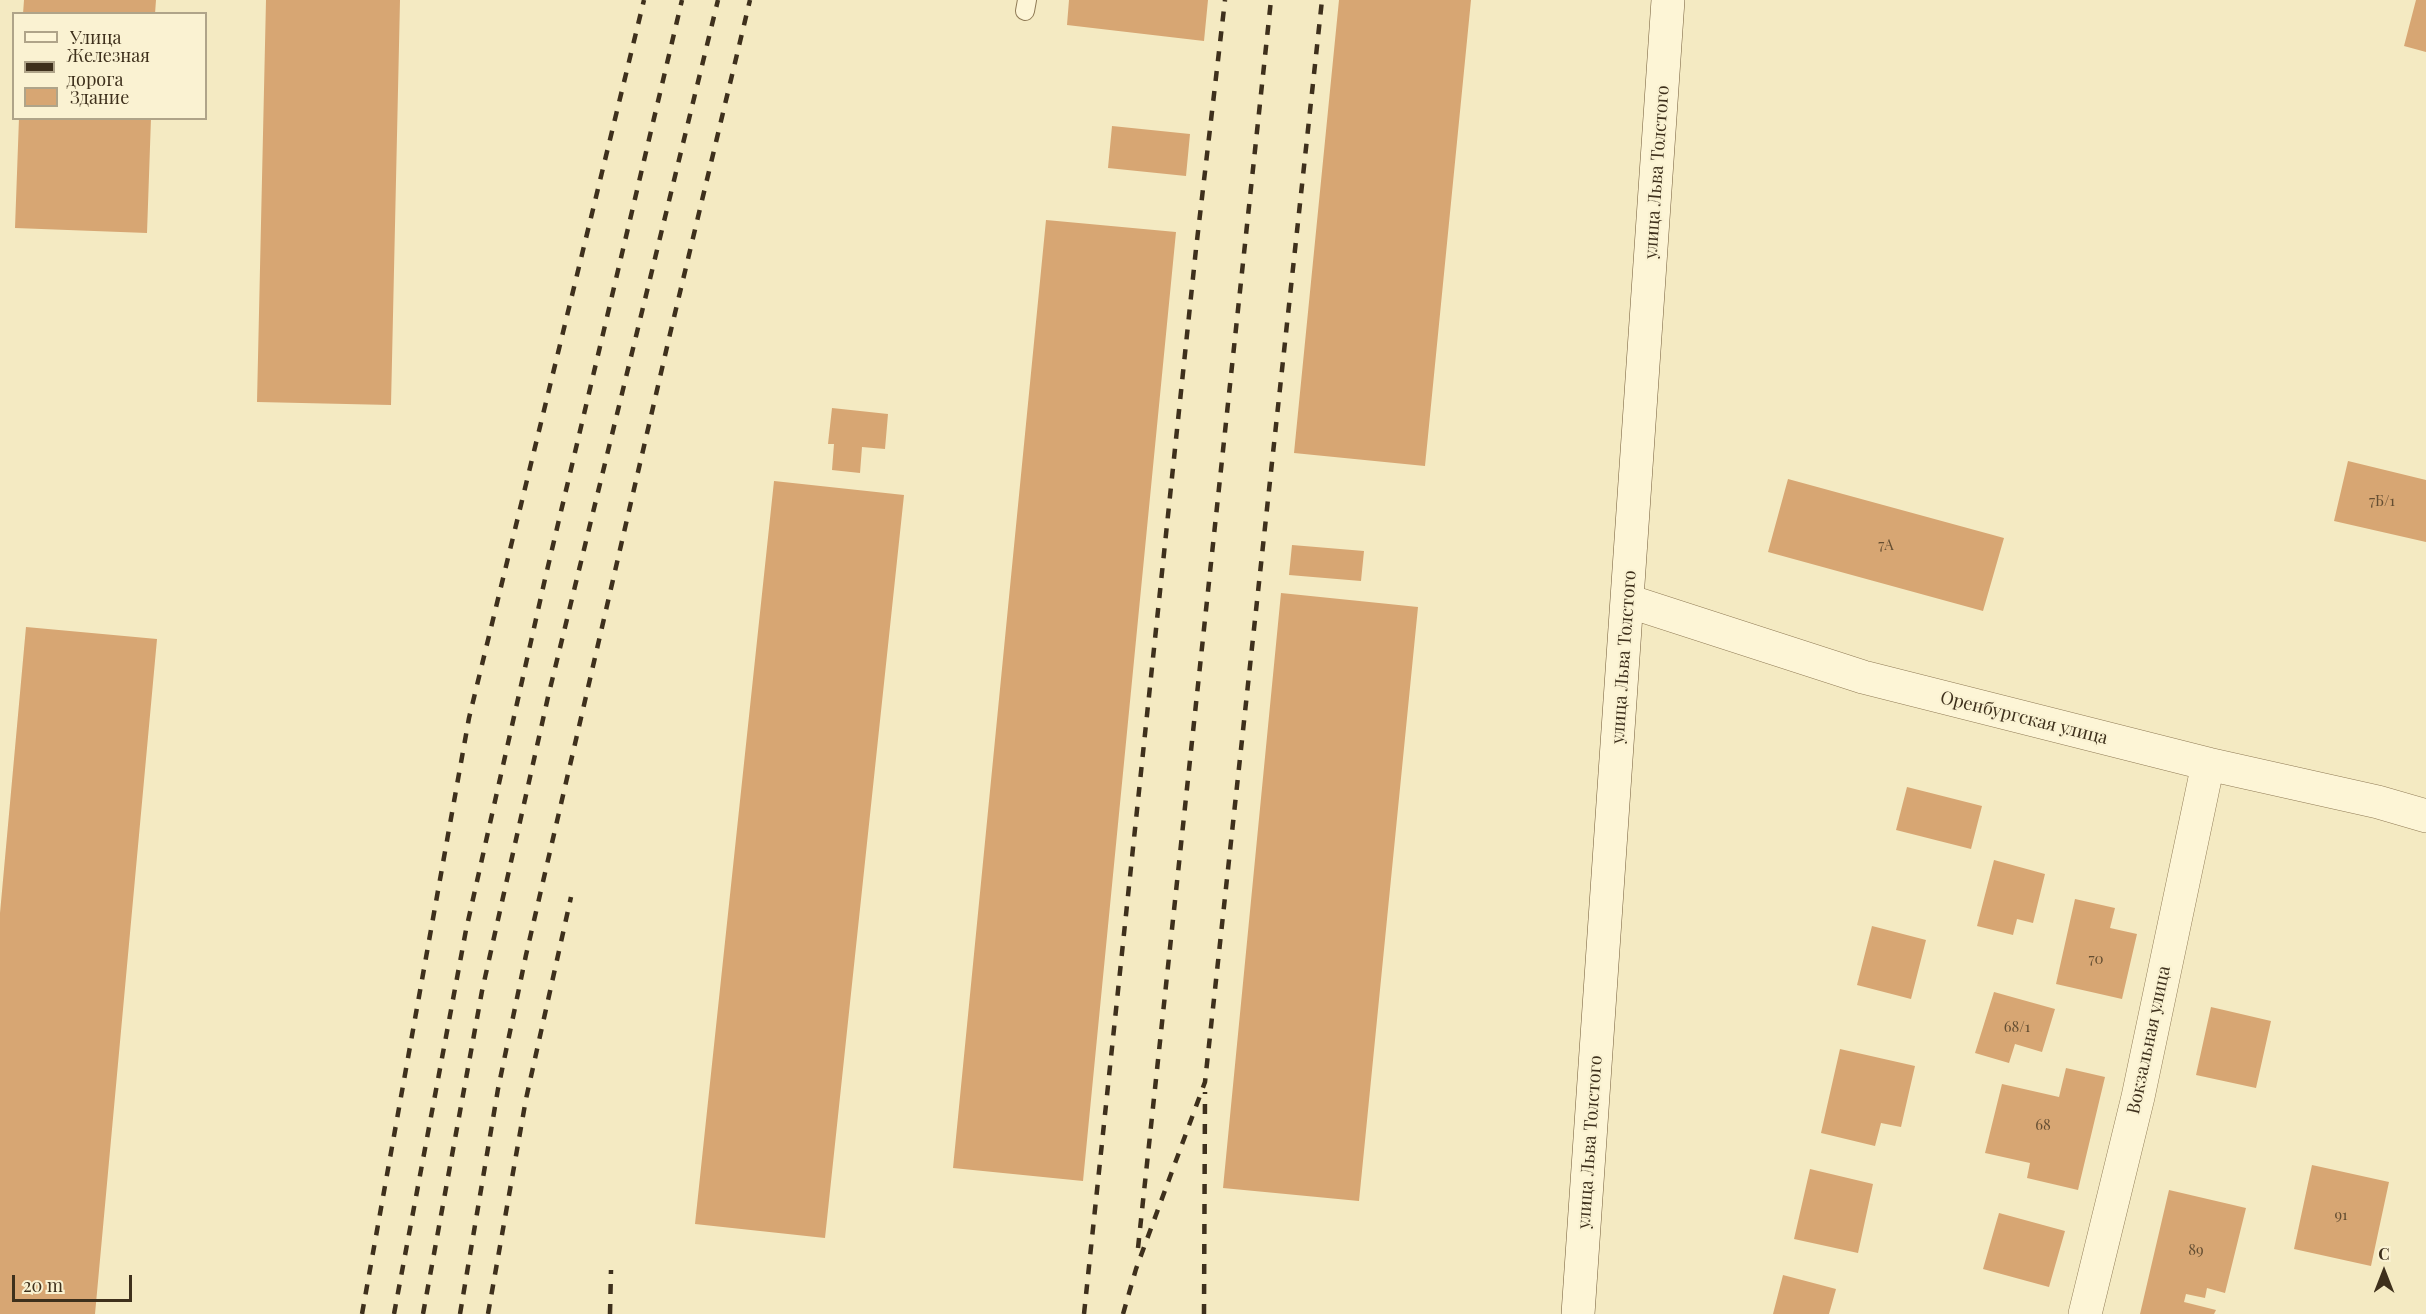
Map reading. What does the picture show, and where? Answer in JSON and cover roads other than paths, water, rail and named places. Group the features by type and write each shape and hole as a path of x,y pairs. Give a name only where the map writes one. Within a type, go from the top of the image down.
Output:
{"street":[{"name":"улица Льва Толстого","path":"1578,1314 1668,0"},
{"name":"Оренбургская улица","path":"1628,601 1863,676 2208,764 2378,802 2426,816"},
{"name":"Вокзальная улица","path":"2085,1314 2138,1097 2208,764"}],"railway":[{"path":"362,1314 469,718 644,0"},
{"path":"394,1314 466,930 545,579 682,0"},
{"path":"423,1314 482,991 548,697 718,0"},
{"path":"460,1314 498,1089 526,955 750,0"},
{"path":"1084,1314 1196,249 1225,0"},
{"path":"1138,1248 1271,0"},
{"path":"1123,1314 1136,1269 1205,1082 1322,0"},
{"path":"488,1314 526,1099 571,897"},
{"path":"1204,1314 1205,1092"},
{"path":"610,1314 611,1270"}]}
